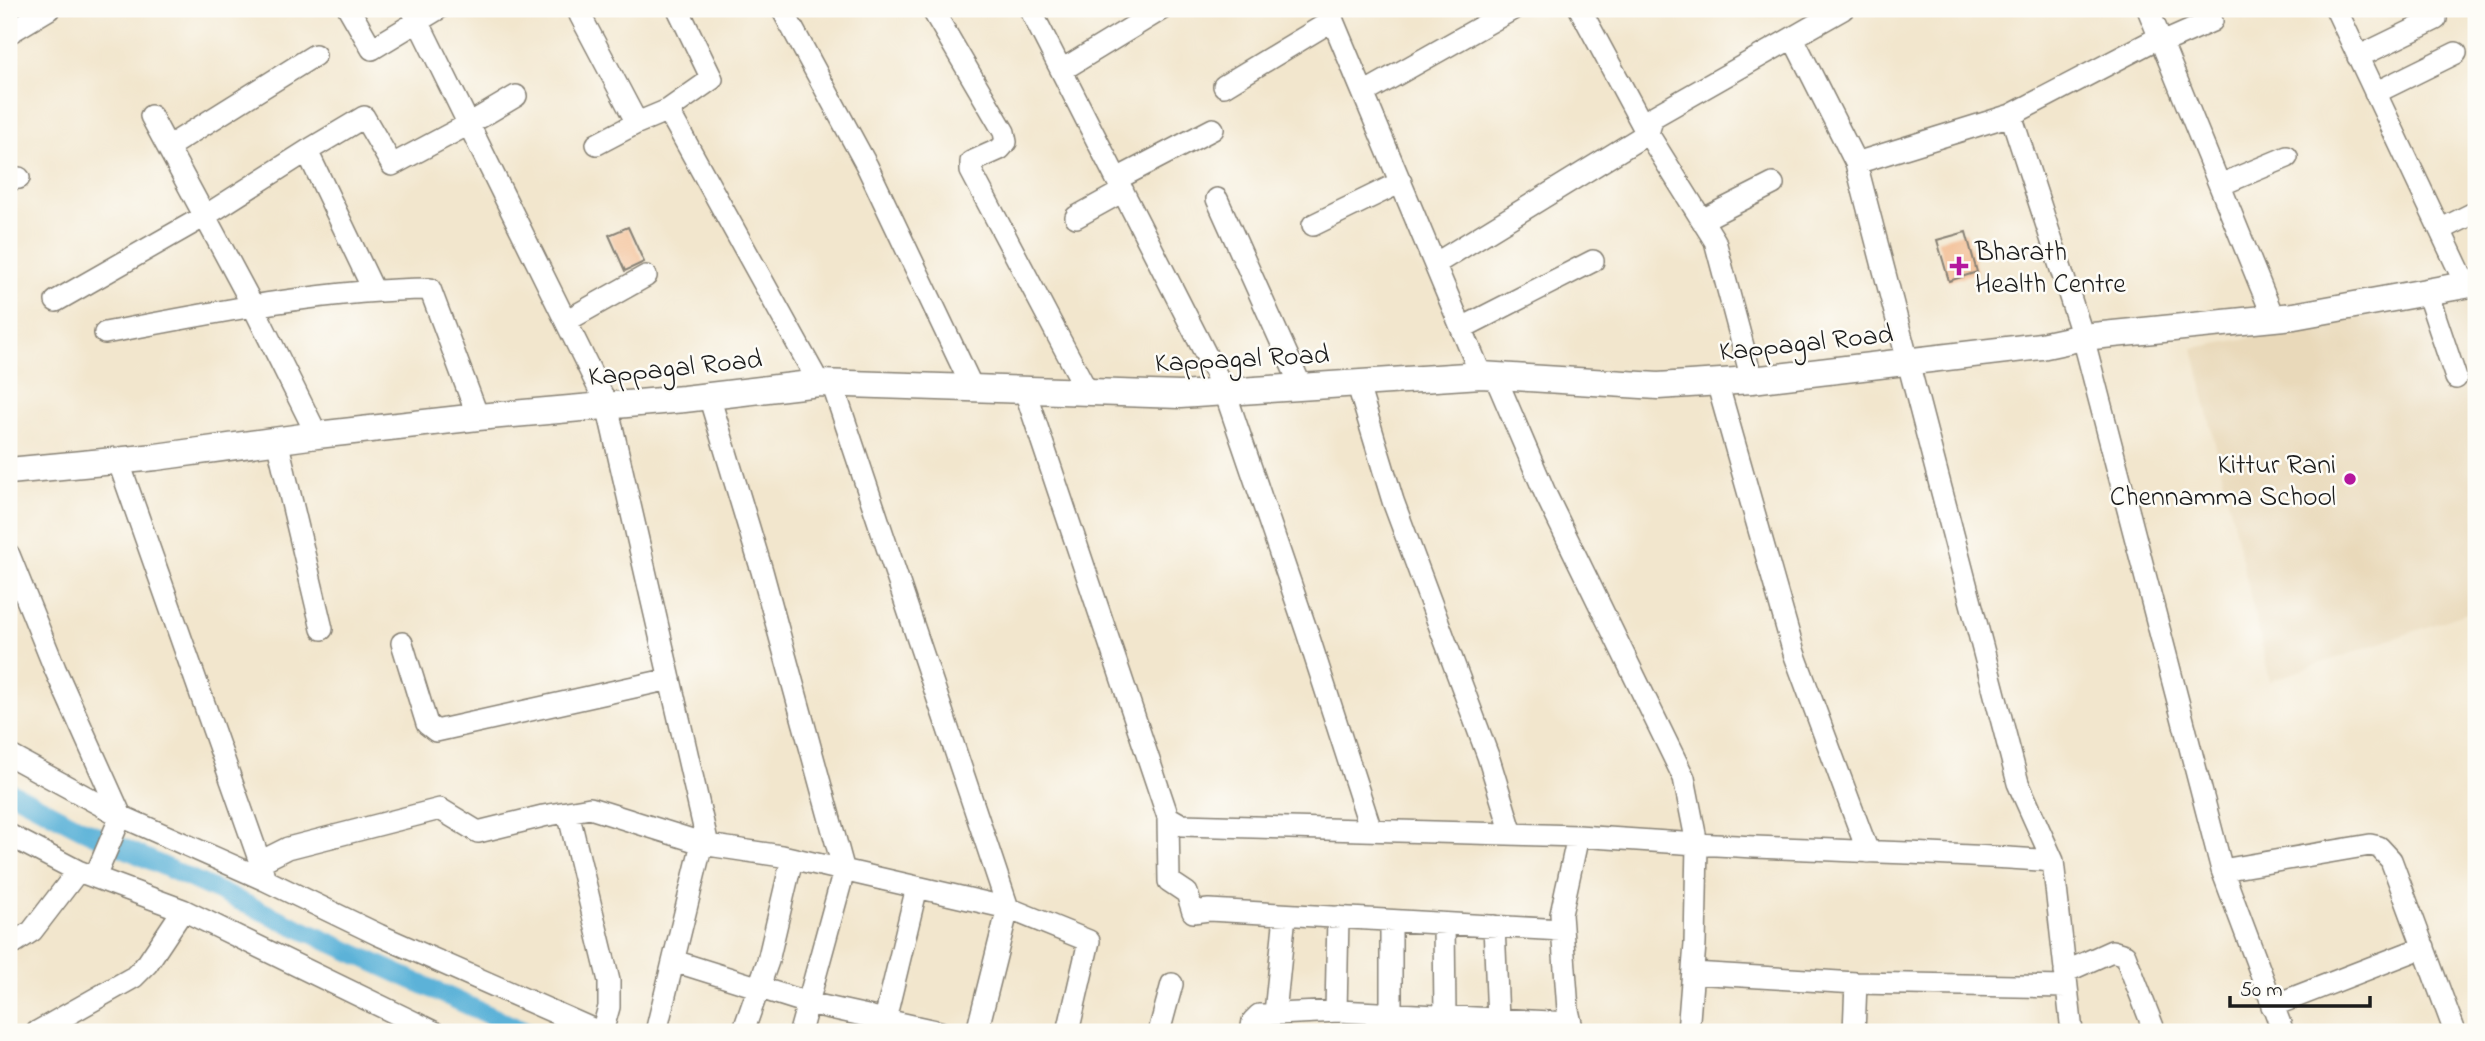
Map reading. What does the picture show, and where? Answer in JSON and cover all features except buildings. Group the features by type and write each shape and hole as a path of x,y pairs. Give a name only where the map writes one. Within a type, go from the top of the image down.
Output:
{"main road":[{"name":"Kappagal Road","path":"9,471 478,417 826,383 1180,395 1488,375 1658,386 1717,383 2042,346 2083,337 2274,319 2471,284"}],"street":[{"path":"9,33 49,9"},
{"path":"349,9 372,49 415,15 438,9"},
{"path":"597,144 637,122 668,110 712,79 678,9"},
{"path":"782,9 867,166 973,389"},
{"path":"932,9 1004,132 1006,142 1000,149 971,162 971,171 1088,393"},
{"path":"1030,9 1225,392 1371,830"},
{"path":"1062,69 1162,9"},
{"path":"1364,93 1513,9"},
{"path":"1435,264 1648,133 1653,117 1843,9"},
{"path":"2148,9 2274,319"},
{"path":"2336,9 2440,230 2471,284"},
{"path":"2358,57 2435,19 2432,9"},
{"path":"1584,10 1648,133 1715,241 1752,380"},
{"path":"1224,86 1331,12 1462,328 1488,375 1684,778 1697,844 1693,973 1688,1032"},
{"path":"415,15 607,405 705,844 656,1032"},
{"path":"580,15 637,122"},
{"path":"1856,163 2011,114 2161,40 2212,21"},
{"path":"1793,38 1856,163 2018,783 2053,861 2072,1032"},
{"path":"2375,93 2456,53"},
{"path":"168,147 315,55"},
{"path":"56,301 205,216 364,117 392,165 516,96"},
{"path":"668,110 826,383 1008,908 977,1032"},
{"path":"2011,114 2083,337 2222,870 2283,1032"},
{"path":"151,116 254,306 317,435"},
{"path":"1076,217 1120,185 1213,130"},
{"path":"307,151 373,289"},
{"path":"2220,185 2287,157"},
{"path":"1314,225 1401,182"},
{"path":"1702,220 1773,184"},
{"path":"1217,199 1301,386"},
{"path":"2440,230 2476,212"},
{"path":"1462,328 1592,261"},
{"path":"566,321 646,276"},
{"path":"105,333 254,306 373,289 430,289 478,417"},
{"path":"2427,292 2456,378"},
{"path":"1357,382 1393,501 1488,756 1512,834"},
{"path":"1717,383 1794,653 1868,852"},
{"path":"1025,391 1168,817 1169,881 1187,893 1193,912 1209,910 1562,930"},
{"path":"709,396 766,584 844,871 800,1032"},
{"path":"277,440 322,629"},
{"path":"118,460 263,871"},
{"path":"9,555 118,825 104,857 32,931 9,946"},
{"path":"402,643 427,724 436,731 670,679"},
{"path":"9,755 118,825 263,871 379,935 601,1032 609,1007 609,981 568,811"},
{"path":"263,871 288,848 440,809 478,832 590,808 705,844 792,859 1008,908 1089,941 1069,1032"},
{"path":"1168,817 1182,825 1578,836 2053,861"},
{"path":"9,835 86,874 183,910 435,1032"},
{"path":"1251,1032 1253,1021 1259,1015 1336,1011 1391,1014 1452,1022 1498,1019 1572,1028 1561,914 1578,836"},
{"path":"2222,870 2370,845 2379,847 2391,860 2455,1032"},
{"path":"743,1032 768,961 792,859"},
{"path":"883,1026 916,887"},
{"path":"37,1032 134,977 147,964 183,910"},
{"path":"1275,1013 1285,915"},
{"path":"1336,1011 1338,918"},
{"path":"1391,921 1391,1014"},
{"path":"1444,924 1452,1022"},
{"path":"1494,926 1498,1019"},
{"path":"2272,1006 2424,947"},
{"path":"1693,973 1856,982 2066,979 2112,951 2125,955 2155,1032"},
{"path":"674,961 883,1026 940,1032"},
{"path":"1854,1032 1856,982"},
{"path":"1159,1032 1172,984"}],"shaded area":[{"name":"Kittur Rani Chennamma School","path":"2476,297 2476,610 2270,681 2193,348"}],"waterway":[{"path":"9,791 80,828 526,1032"}],"place":[{"name":"Bharath Health Centre","path":"1959,266"},
{"name":"Kittur Rani Chennamma School","path":"2350,479"}]}
